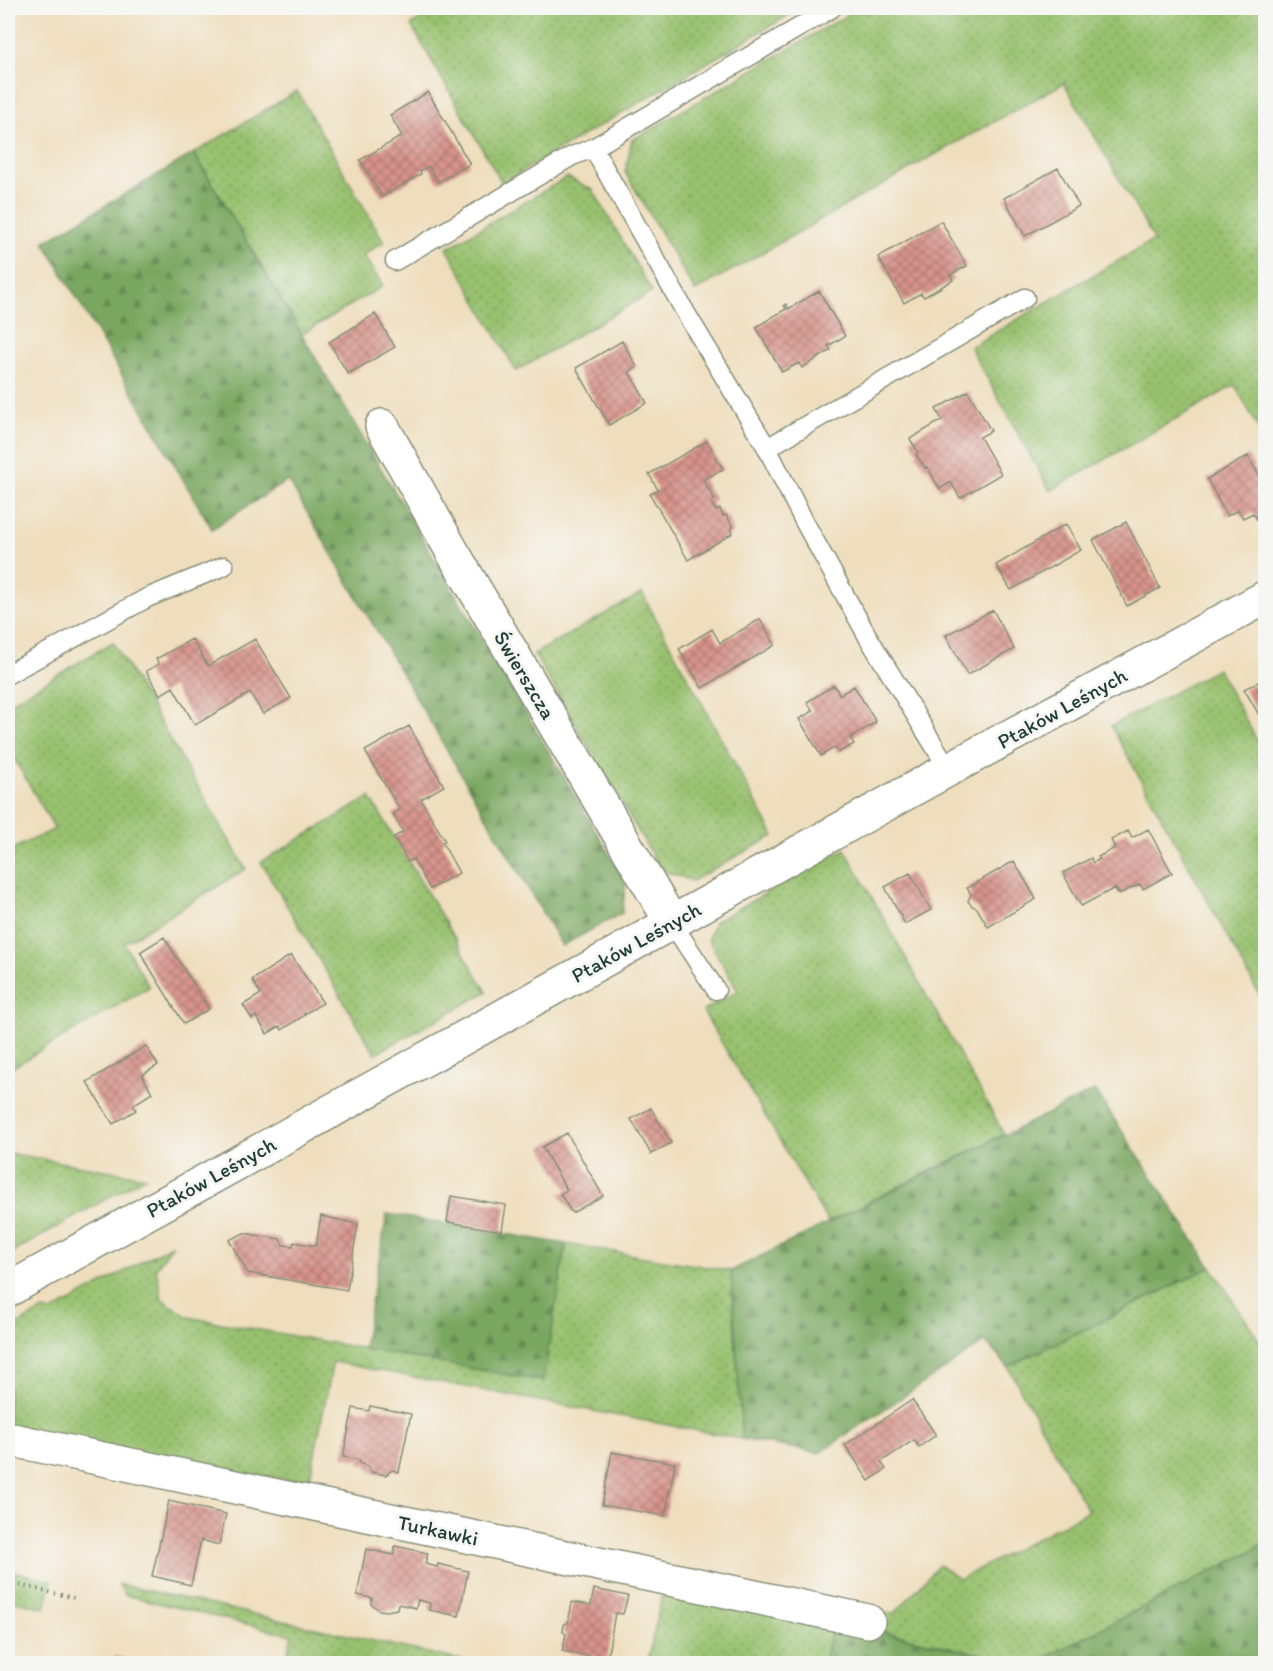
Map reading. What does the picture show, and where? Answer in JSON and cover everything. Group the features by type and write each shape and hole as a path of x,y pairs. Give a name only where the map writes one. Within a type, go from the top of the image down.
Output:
{"street":[{"name":"Świerszcza","path":"382,426 452,551 672,922"},
{"name":"Ptaków Leśnych","path":"8,1290 672,922 1266,597"},
{"name":"Turkawki","path":"8,1439 868,1621"}],"lane":[{"path":"394,261 572,156 593,147 832,8"},
{"path":"593,147 687,315 767,448 868,638 949,770"},
{"path":"767,448 1024,298"},
{"path":"8,674 147,598 224,566"},
{"path":"672,922 716,990"}],"path":[{"path":"8,1582 78,1599"}],"green space":[{"path":"441,8 801,8 502,183 411,25"},
{"path":"859,8 867,14 877,8 1265,8 1265,441 1235,385 1050,491 970,347 1154,240 1064,83 695,291 625,172 632,140"},
{"path":"297,91 384,242 363,255 383,286 302,334 194,153"},
{"path":"194,153 626,882 622,913 562,946 288,480 212,529 44,242"},
{"path":"567,177 593,190 652,292 516,371 447,248"},
{"path":"642,593 774,836 692,881 661,870 534,654"},
{"path":"113,642 246,869 124,943 149,987 8,1070 8,851 55,829 8,748 8,704"},
{"path":"1218,669 1265,755 1264,1003 1111,726"},
{"path":"370,797 487,992 375,1054 261,862"},
{"path":"845,849 1004,1134 828,1222 703,1011 738,991 708,939 714,922"},
{"path":"1095,1090 1211,1267 1008,1367 985,1342 819,1453 742,1439 731,1271"},
{"path":"8,1153 145,1177 8,1255"},
{"path":"387,1214 566,1244 543,1381 363,1349"},
{"path":"173,1244 156,1268 162,1299 188,1317 542,1381 566,1244 731,1271 742,1439 333,1362 309,1483 278,1478 276,1483 8,1427 8,1330 43,1310 52,1312"},
{"path":"1211,1267 1265,1349 1265,1544 1035,1663 1018,1663 880,1631 883,1616 889,1612 894,1614 939,1565 960,1579 1088,1511 1008,1367"},
{"path":"1265,1544 1265,1663 1035,1663"},
{"path":"8,1570 52,1581 45,1608 8,1599"},
{"path":"118,1584 473,1663 285,1663 292,1635 125,1595"},
{"path":"664,1586 833,1621 824,1663 647,1664"},
{"path":"833,1621 1018,1663 824,1664"}],"building":[{"path":"428,92 470,164 438,182 429,166 420,171 421,174 382,197 360,160 402,136 390,115"},
{"path":"1058,168 1079,206 1025,236 1004,198"},
{"path":"941,221 967,266 950,275 953,280 938,289 924,297 921,293 904,303 878,257"},
{"path":"819,291 845,336 828,346 831,350 802,368 799,363 782,372 756,327 786,309 784,305 786,304 788,309"},
{"path":"375,314 395,347 348,374 329,342"},
{"path":"622,341 637,367 629,372 647,403 609,425 576,368"},
{"path":"968,391 991,431 980,437 1001,474 960,498 951,482 940,489 916,454 918,452 910,439 942,420 936,409"},
{"path":"707,441 723,469 703,480 715,500 711,502 716,511 720,509 723,516 726,515 733,527 731,528 733,533 688,560 650,494 658,490 649,474"},
{"path":"1248,456 1266,488 1266,534 1253,513 1243,518 1238,510 1227,516 1207,479"},
{"path":"1126,522 1160,588 1127,606 1093,540"},
{"path":"1066,524 1081,550 1011,590 996,565"},
{"path":"993,610 1014,649 967,675 946,635"},
{"path":"760,619 775,645 702,688 679,649 712,629 720,643"},
{"path":"192,639 208,666 255,639 291,698 263,714 250,693 195,725 173,687 160,695 146,671 159,664 156,659"},
{"path":"1266,678 1266,727 1244,689"},
{"path":"834,685 840,695 854,686 876,722 850,738 854,744 838,753 835,747 821,756 799,719 813,711 807,702"},
{"path":"409,726 444,786 421,799 445,841 442,842 459,873 430,889 413,859 408,862 394,837 403,832 393,814 400,810 365,751"},
{"path":"1148,829 1172,873 1143,889 1140,884 1119,894 1115,888 1081,906 1063,873 1091,858 1093,863 1100,859 1098,857 1115,848 1111,840 1128,831 1132,838"},
{"path":"1014,861 1036,899 988,927 977,908 968,901 971,894 967,888"},
{"path":"910,873 931,910 905,924 885,887"},
{"path":"164,937 209,1009 184,1024 140,952"},
{"path":"291,955 323,1003 282,1030 280,1026 267,1034 256,1016 252,1019 243,1005 261,994 252,980"},
{"path":"146,1046 158,1065 142,1075 152,1093 133,1105 136,1110 113,1124 87,1082"},
{"path":"651,1108 671,1143 651,1154 631,1119"},
{"path":"567,1133 603,1196 572,1213 560,1194 567,1190 542,1147"},
{"path":"451,1196 506,1205 502,1231 447,1222"},
{"path":"321,1216 358,1224 347,1290 248,1273 229,1240 244,1233 280,1239 283,1245 293,1246 294,1242 316,1246"},
{"path":"912,1400 936,1435 919,1447 914,1440 881,1462 886,1469 869,1481 845,1445"},
{"path":"370,1406 411,1414 399,1472 392,1470 386,1475 371,1472 368,1466 359,1463 360,1460 343,1457 353,1408 369,1411"},
{"path":"612,1452 675,1463 665,1516 602,1505"},
{"path":"169,1501 226,1514 219,1545 201,1540 191,1585 152,1576"},
{"path":"395,1546 428,1553 425,1564 437,1567 438,1564 468,1571 459,1616 429,1610 430,1603 418,1600 416,1608 398,1604 397,1609 379,1610 371,1604 372,1598 357,1595 366,1549 394,1555"},
{"path":"594,1589 628,1596 623,1614 615,1613 607,1660 562,1651 566,1634 563,1632 564,1624 568,1623 572,1602 591,1605"},
{"path":"115,1656 142,1663 142,1664 114,1664"}]}
